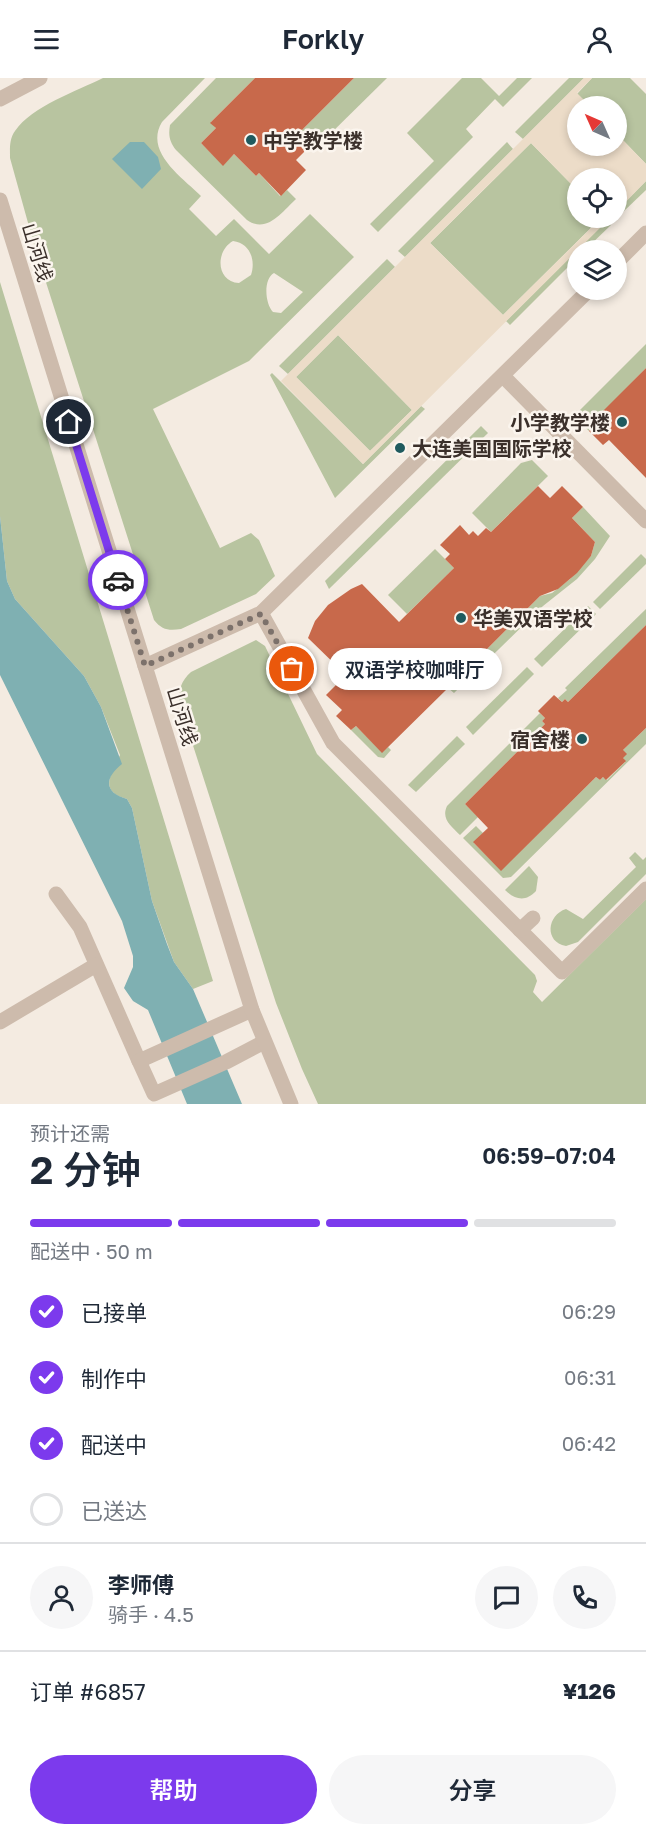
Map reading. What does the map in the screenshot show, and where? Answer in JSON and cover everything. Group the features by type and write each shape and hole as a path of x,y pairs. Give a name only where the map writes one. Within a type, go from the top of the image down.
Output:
{"street":[{"path":"0,99 40,78"},
{"name":"山河线","path":"0,200 252,1010 291,1104"},
{"path":"627,251 646,233"},
{"path":"145,666 261,614 580,300"},
{"path":"503,376 646,521"},
{"path":"261,614 333,743 562,972 646,889"},
{"path":"56,894 80,927 156,1099 178,1083 264,1042"},
{"path":"520,930 533,918"},
{"path":"0,1022 96,965"},
{"path":"139,1061 252,1010"}],"green space":[{"path":"103,78 205,78 162,122 158,133 158,144 161,154 168,163 201,196 189,209 216,236 234,219 269,254 310,214 354,257 249,361 153,409 220,548 251,533 259,540 275,576 256,594 181,629 166,629 154,620 35,248 10,158 10,144 15,131 32,114","holes":["233,241 244,245 250,253 253,264 251,275 239,283 231,281 222,272 223,252","274,273 303,292 281,313 273,312 267,298 268,280"]},
{"path":"216,78 255,78 211,122 216,128 201,143 223,165 234,154 256,176 259,173 280,196 287,190 296,199 268,223 254,224 247,220 176,150 171,141 170,125"},
{"path":"354,78 387,78 319,145 307,149 295,137"},
{"path":"462,78 481,78 499,96 517,78 532,78 503,107 495,99 466,129 473,137 378,232 370,224 434,161 407,133"},
{"path":"569,78 584,78 523,139 515,132"},
{"path":"592,78 630,78 646,94 646,164 627,144 627,96 579,96 577,94"},
{"path":"507,142 513,149 405,257 398,251"},
{"path":"531,143 567,180 567,228 591,228 579,240 567,240 567,252 503,315 430,243"},
{"path":"646,181 646,190 627,208 627,200"},
{"path":"599,228 608,228 595,240 587,240"},
{"path":"387,259 395,267 288,374 279,366"},
{"path":"567,260 567,268 510,325 506,321"},
{"path":"0,282 213,981 193,989 174,962 152,901 132,808 127,799 112,792 110,787 109,782 120,755 101,707 84,676 15,599 7,581 0,516"},
{"path":"338,335 412,410 370,451 296,377"},
{"path":"646,344 646,368 604,411 606,413 589,431 574,416"},
{"path":"272,373 363,464 421,406 425,409 335,498 270,375"},
{"path":"481,426 488,433 329,589 325,581"},
{"path":"532,460 548,476 491,532 472,513 521,463"},
{"path":"583,507 610,536 595,559 577,579 543,606 454,693 448,688 457,688 468,677 468,668 540,596 552,593 570,579 591,556 595,542 572,518"},
{"path":"435,549 454,568 407,614 388,595"},
{"path":"641,554 646,559 646,564 600,609 593,602"},
{"path":"588,606 596,614 542,667 534,659"},
{"path":"646,609 646,625 568,702 565,699 562,702 558,698 567,690 565,688"},
{"path":"256,640 265,646 317,754 535,975 537,981 533,992 542,1002 646,899 646,1104 318,1104 276,1003 179,702 181,686 191,672"},
{"path":"527,667 534,674 473,735 466,727"},
{"path":"540,713 545,718 542,721 545,724 465,804 478,817 460,835 446,819 447,806"},
{"path":"356,726 382,752 388,747 391,750 384,758 378,757 351,730"},
{"path":"646,728 646,744 511,877 503,878 463,838 476,826 483,833 474,843 501,870 596,777 600,780 603,777 607,780 625,762 623,750"},
{"path":"457,736 465,744 416,792 408,785"},
{"path":"635,852 643,860 646,857 646,874 578,942 566,946 559,944 551,934 555,917 566,909 583,919 636,867 629,858"},
{"path":"529,866 538,877 536,891 524,898 513,896 505,890"}],"shaded area":[{"path":"584,78 592,78 577,93 580,96 567,96 567,156 627,156 627,144 646,164 646,181 627,201 627,168 567,168 567,180 531,143 430,243 503,315 567,252 567,261 363,464 281,381","holes":["338,335 412,410 370,451 296,377"]},
{"path":"591,228 600,228 588,240 579,240"}],"water":[{"path":"130,142 144,142 158,157 161,169 142,189 112,159"},
{"path":"0,516 7,581 15,599 84,676 101,707 122,764 112,775 109,784 114,793 127,799 132,808 152,901 167,944 174,962 193,989 242,1104 187,1104 148,1010 133,1001 124,988 133,967 133,956 122,921 0,675"}],"building":[{"name":"中学教学楼","path":"255,78 354,78 295,137 307,149 296,160 306,170 281,196 259,173 256,176 234,154 223,166 201,143 216,128 210,123"},
{"name":"小学教学楼","path":"646,368 646,478 609,440 603,445 589,431 606,413 603,411"},
{"name":"华美双语学校","path":"538,486 550,498 562,486 583,507 572,518 595,542 591,556 577,573 558,589 540,596 469,667 468,677 457,688 448,688 382,753 356,726 351,730 336,716 342,710 326,695 346,675 308,638 315,621 328,605 362,584 399,622 454,568 445,559 450,554 440,545 460,525 469,535 473,531 478,536 486,528 491,532"},
{"name":"宿舍楼","path":"646,625 646,728 623,750 627,754 623,758 626,761 606,780 603,777 600,780 596,777 501,871 473,842 488,828 465,804 545,724 542,721 545,718 538,711 554,695 562,702 565,699 568,702"}],"way so far":[{"path":"118,580 145,666 261,614 292,669"}],"place":[{"name":"中学教学楼","path":"251,140"},
{"name":"小学教学楼","path":"622,422"},
{"name":"大连美国国际学校","path":"400,448"},
{"name":"华美双语学校","path":"461,618"},
{"name":"双语学校咖啡厅","path":"292,669"},
{"name":"宿舍楼","path":"582,739"}],"route":[{"path":"69,422 118,580"}]}
